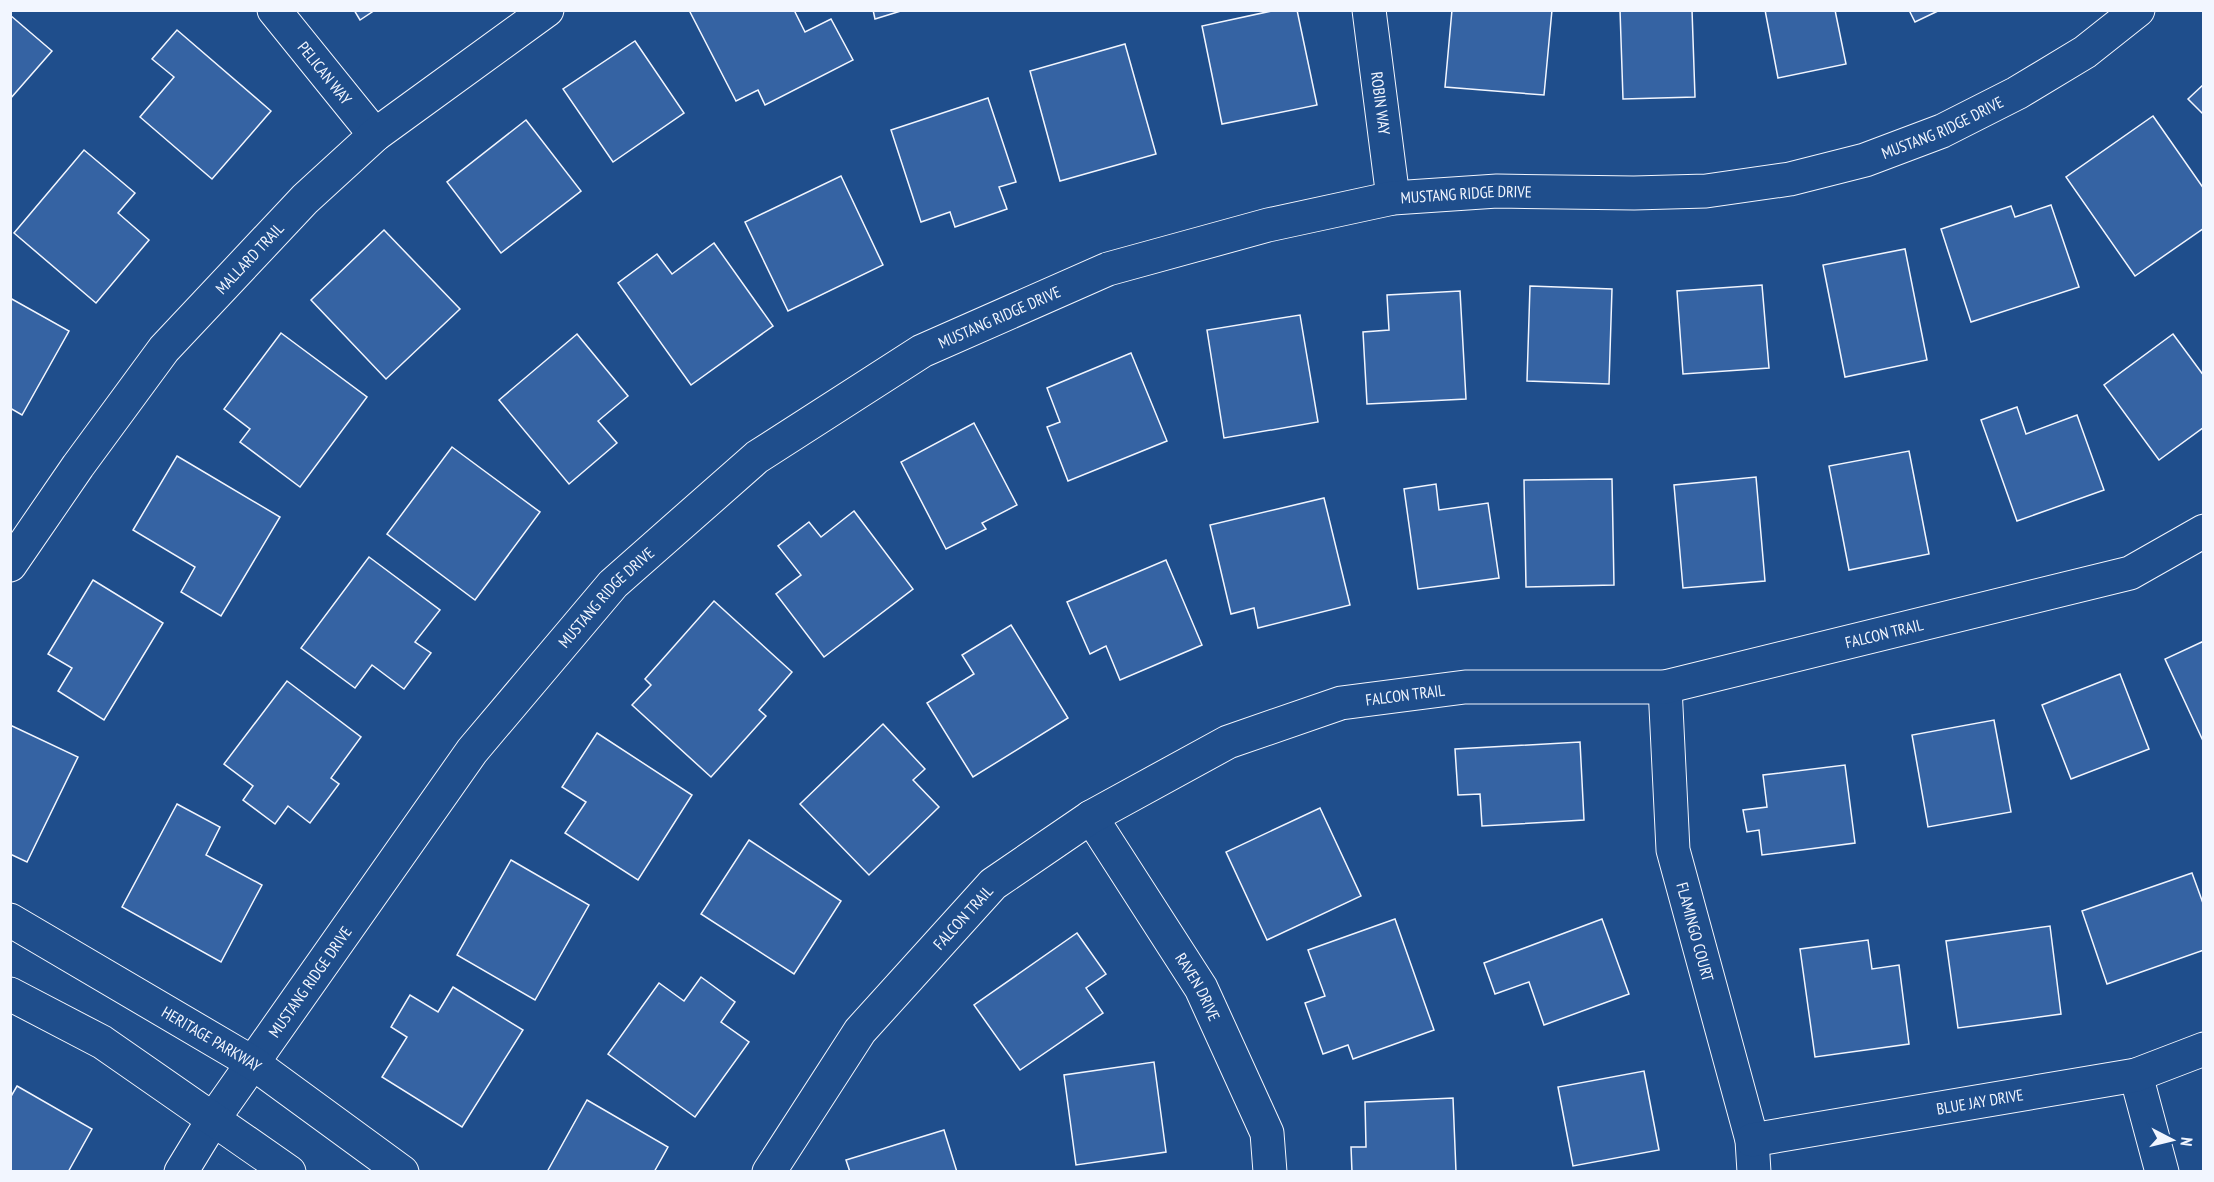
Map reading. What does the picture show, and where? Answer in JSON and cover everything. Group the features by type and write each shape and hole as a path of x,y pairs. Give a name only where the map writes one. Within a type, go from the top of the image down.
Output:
{"street":[{"name":"PELICAN WAY","path":"274,10 375,135"},
{"name":"MALLARD TRAIL","path":"10,565 78,466 164,350 305,199 375,135 547,10"},
{"name":"ROBIN WAY","path":"1369,10 1393,198"},
{"name":"MUSTANG RIDGE DRIVE","path":"181,1172 214,1118 472,752 613,584 757,457 922,351 1108,268 1268,225 1393,198 1497,191 1634,193 1706,191 1801,176 1865,160 1942,131 2017,93 2085,52 2138,10"},
{"name":"FALCON TRAIL","path":"770,1172 860,1031 993,884 1090,817 1228,742 1341,703 1465,687 1665,687 2130,573 2204,531"},
{"name":"FLAMINGO COURT","path":"1665,687 1673,850 1753,1156"},
{"name":"RAVEN DRIVE","path":"1090,817 1201,988 1267,1133 1270,1172"},
{"name":"HERITAGE PARKWAY","path":"10,920 253,1063 402,1172"},
{"path":"10,994 102,1042 289,1172"},
{"name":"BLUE JAY DRIVE","path":"1753,1156 2136,1075 2204,1049"},
{"path":"2136,1075 2162,1172"}],"building":[{"path":"354,10 375,10 360,20"},
{"path":"689,10 794,10 805,32 831,19 853,60 765,105 758,90 736,101"},
{"path":"873,10 904,10 875,19"},
{"path":"1276,10 1297,10 1317,105 1222,124 1202,26"},
{"path":"1452,10 1552,10 1544,95 1445,87"},
{"path":"1620,10 1692,10 1695,97 1623,99"},
{"path":"1765,10 1835,10 1846,64 1778,78"},
{"path":"1909,10 1940,10 1915,22"},
{"path":"10,15 52,51 10,99"},
{"path":"177,30 271,111 212,179 140,117 174,77 152,59"},
{"path":"635,41 684,113 613,162 563,89"},
{"path":"1125,44 1156,154 1060,181 1030,71"},
{"path":"2204,84 2204,115 2188,99"},
{"path":"988,98 1016,182 999,187 1007,209 955,227 950,212 921,222 891,130"},
{"path":"2153,116 2204,189 2204,228 2135,276 2066,177"},
{"path":"526,120 581,191 501,253 447,182"},
{"path":"84,150 135,193 118,213 149,240 96,303 14,233"},
{"path":"841,176 883,265 788,311 745,222"},
{"path":"2051,205 2079,287 1971,322 1941,229 2011,206 2015,217"},
{"path":"384,230 460,309 386,379 311,300"},
{"path":"714,243 773,326 691,385 618,283 657,254 672,274"},
{"path":"1905,249 1927,360 1845,377 1823,265"},
{"path":"1762,285 1769,368 1683,374 1677,291"},
{"path":"1530,286 1612,289 1609,384 1527,381"},
{"path":"1460,291 1466,399 1367,404 1363,332 1389,330 1387,295"},
{"path":"10,298 69,331 22,415 10,408"},
{"path":"1300,315 1318,422 1224,438 1207,330"},
{"path":"281,333 367,397 300,487 240,442 250,429 224,409"},
{"path":"577,334 628,396 598,421 617,443 569,484 499,400"},
{"path":"2173,334 2204,376 2204,427 2159,460 2104,385"},
{"path":"1131,353 1167,441 1068,481 1047,427 1060,422 1047,388"},
{"path":"2017,407 2026,434 2077,415 2104,490 2017,521 1981,420"},
{"path":"974,423 1017,505 982,523 986,529 946,549 901,462"},
{"path":"452,447 540,512 475,600 387,534"},
{"path":"1909,451 1929,554 1849,570 1829,466"},
{"path":"177,456 280,517 221,616 181,592 195,567 133,530"},
{"path":"1756,477 1765,581 1683,588 1674,485"},
{"path":"1612,479 1614,585 1526,587 1524,480"},
{"path":"1436,484 1439,510 1488,503 1499,578 1418,589 1404,489"},
{"path":"1324,498 1350,605 1258,628 1254,608 1231,614 1210,525"},
{"path":"854,511 913,589 824,657 776,594 801,575 778,546 809,522 821,537"},
{"path":"369,557 440,610 415,642 431,653 404,689 372,665 355,688 301,648"},
{"path":"1166,560 1202,645 1120,680 1106,646 1090,654 1067,602"},
{"path":"93,580 163,623 104,720 58,691 72,668 48,654"},
{"path":"714,601 792,672 759,710 766,716 711,777 632,705 651,685 645,679"},
{"path":"1011,625 1068,718 973,777 927,703 974,674 962,655"},
{"path":"2204,641 2204,743 2165,659"},
{"path":"2120,674 2149,749 2071,779 2042,705"},
{"path":"287,681 361,737 331,778 339,784 310,823 288,806 275,824 243,800 253,786 224,764"},
{"path":"1994,720 2011,812 1928,827 1912,735"},
{"path":"883,724 925,769 913,780 939,807 869,875 800,804"},
{"path":"10,725 78,757 27,862 10,854"},
{"path":"597,733 692,795 638,880 565,833 586,802 562,787"},
{"path":"1580,742 1584,820 1482,826 1480,794 1458,795 1455,749"},
{"path":"1845,765 1855,843 1762,855 1759,830 1747,832 1743,810 1767,807 1763,775"},
{"path":"177,804 220,827 206,855 262,885 221,962 122,907"},
{"path":"1320,808 1361,896 1267,940 1226,852"},
{"path":"749,840 841,901 794,974 701,914"},
{"path":"511,860 589,905 535,1000 457,955"},
{"path":"2192,873 2204,906 2204,950 2107,984 2082,911"},
{"path":"1395,919 1434,1030 1353,1059 1348,1045 1323,1054 1305,1003 1325,996 1308,950"},
{"path":"1602,919 1629,994 1544,1025 1529,982 1495,994 1484,963"},
{"path":"2050,926 2061,1014 1958,1028 1946,941"},
{"path":"1077,933 1106,974 1086,988 1103,1013 1020,1070 974,1005"},
{"path":"1868,940 1872,969 1899,965 1909,1044 1815,1057 1800,949"},
{"path":"701,977 735,1002 721,1022 749,1042 695,1117 608,1054 659,983 684,1001"},
{"path":"453,987 523,1030 462,1127 382,1077 407,1037 391,1027 410,995 438,1012"},
{"path":"1154,1062 1166,1152 1076,1165 1064,1075"},
{"path":"1644,1071 1659,1150 1573,1166 1558,1087"},
{"path":"17,1086 92,1129 68,1172 10,1172 10,1098"},
{"path":"1453,1098 1456,1172 1352,1172 1351,1147 1366,1147 1365,1102"},
{"path":"587,1100 668,1147 654,1172 547,1172"},
{"path":"944,1130 957,1172 850,1172 846,1160"}]}
